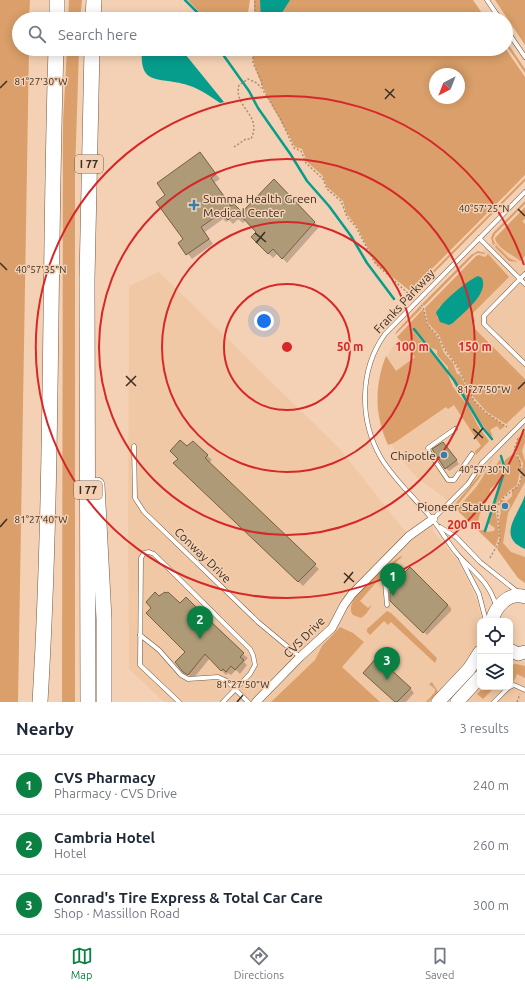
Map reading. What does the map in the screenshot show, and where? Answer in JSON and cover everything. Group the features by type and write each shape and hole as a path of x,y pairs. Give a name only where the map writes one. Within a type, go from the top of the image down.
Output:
{"highway":[{"path":"57,0 57,12"},
{"path":"93,12 94,0"},
{"path":"40,702 45,608 51,395 51,181 56,56"},
{"name":"I 77","path":"88,702 87,278 92,56"},
{"path":"87,278 104,619 104,702"},
{"path":"45,608 47,702"}],"main road":[{"path":"493,618 496,608 508,598 524,597"},
{"path":"438,702 469,669 479,654"},
{"path":"457,702 477,680"}],"street":[{"name":"CVS Drive","path":"256,702 300,657 332,628 344,605 357,588 409,536 433,519"}],"lane":[{"path":"487,0 495,12"},
{"path":"513,39 525,57"},
{"name":"Franks Parkway","path":"496,608 490,589 458,555 433,519 389,470 381,457 371,430 366,400 367,374 374,351 385,334 525,192"},
{"path":"479,238 525,284"},
{"path":"525,274 484,316 483,320 484,324 525,364"},
{"path":"433,519 468,484 480,465 525,420"},
{"path":"455,429 428,448 429,452 448,480 454,480 472,454"},
{"name":"Conway Drive","path":"134,446 135,498 144,512 258,622 300,657"},
{"name":"Franks Parkway","path":"439,527 456,537 480,562 524,597"},
{"path":"179,702 140,665 141,558 144,553 149,552 154,554 250,649 255,665 250,674 222,702"},
{"path":"458,555 478,594 485,618"},
{"path":"385,582 387,605"},
{"path":"140,635 160,650 181,675 188,679 218,678 227,681 248,702"},
{"path":"513,686 525,690"},
{"path":"494,702 507,690"}],"path":[{"path":"255,0 255,12"},
{"path":"253,56 253,63 261,80 262,90"},
{"path":"234,147 246,139 251,139 255,130 254,121 239,96 238,90 239,85 246,80 251,80 262,90 280,118 294,148 301,151 306,163 323,179 327,189 341,201 347,217 356,227 375,263 423,307 428,326 438,336 443,347 458,368 474,401 486,413 501,421 507,427"},
{"path":"490,558 500,540 497,507 506,495 517,487 520,481 522,463 514,449 518,440 517,438"}],"shaded area":[{"path":"0,0 30,0 29,12 12,12 12,56 29,56 18,702 0,702"},
{"path":"69,0 82,0 81,12 68,12"},
{"path":"188,0 250,0 248,12 199,12"},
{"path":"254,0 473,0 481,12 254,12"},
{"path":"495,0 525,0 525,45 513,27 513,12 503,12"},
{"path":"513,51 525,69 525,73 513,55"},
{"path":"67,56 79,56 75,174 75,702 62,702 63,123"},
{"path":"253,56 511,56 525,77 525,175 410,291 376,264 357,227 346,213 343,201 327,187 322,175 307,162 302,149 295,147 262,85"},
{"path":"525,178 525,181 412,295 411,293"},
{"path":"525,201 525,204 495,234 493,239 495,244 493,245 491,238 493,233"},
{"path":"525,207 525,583 493,543 441,495 417,478 401,459 385,435 377,409 384,362 398,338"},
{"path":"525,207 525,219 522,221 525,224 525,256 520,261 502,249 495,238"},
{"path":"496,245 509,258 518,262 509,261 495,247"},
{"path":"478,251 485,254 478,253 474,255 424,306 422,304 471,255"},
{"path":"488,254 509,277 471,315 475,321 472,326 525,379 525,406 506,424 487,412 470,393 459,368 444,347 439,335 428,323 425,308 476,256 479,255 485,257","holes":["466,284 437,318 438,308"]},
{"path":"159,272 339,448 409,536 433,519 433,531 458,561 477,601 481,618 477,618 477,656 438,702 164,702 129,669 129,286"},
{"path":"420,306 422,308 395,335 396,332"},
{"path":"423,309 427,324 438,338 444,353 453,363 457,374 460,375 473,400 484,412 505,426 500,430 497,426 490,430 493,436 490,435 458,390 448,372 448,367 437,355 437,350 429,347 411,329 446,370 453,387 468,406 478,426 489,441 476,455 475,451 481,446 454,405 448,409 446,407 394,443 388,445 384,434 378,412 379,378 382,367 386,356 396,371 415,357 397,337"},
{"path":"525,432 525,442 522,451 525,461 525,482 508,513 503,543 511,552 525,557 525,583 518,578 497,549 500,538 499,523 501,512 499,504 502,500 507,501 512,496 512,490 520,485 523,463 515,449 518,438"},
{"path":"515,454 521,461 521,466 517,485 495,505 499,536 495,547 459,512 458,508 477,486 487,470 492,472 500,459 502,467 501,475 505,460","holes":["500,477 488,523 495,528 494,531 487,532 480,529 478,523 480,513 488,499 490,489 497,483"]},
{"path":"495,456 477,481 455,508 456,503"},
{"path":"401,556 402,557 387,570 360,601 368,608 372,605 366,614 361,618 353,615 351,608 360,591 377,574"},
{"path":"387,611 391,613 437,658 435,663 391,622 388,625 384,621 370,635 367,632 367,629"},
{"path":"340,627 353,633 364,642 342,667 380,702 271,702 315,660 322,646"},
{"path":"515,653 525,663 525,702 457,702 477,679 477,690 513,690 513,654"},
{"path":"513,664 525,666 525,678 517,674 513,682"},
{"path":"432,682 438,692 429,702 426,702 435,692 435,689 429,684"},
{"path":"481,690 492,690 483,699 477,694"}],"water":[{"path":"260,0 290,0 282,12 261,12"},
{"path":"142,56 187,56 224,102 220,103 189,85 152,78 144,69"},
{"path":"478,276 482,278 483,284 479,297 453,323 449,325 440,322 436,313 443,303 455,292"},
{"path":"525,495 525,549 516,544 510,531"}],"building":[{"name":"Summa Health Green Medical Center","path":"200,152 216,174 211,178 231,206 234,204 242,212 274,179 315,222 282,259 273,249 268,254 251,237 256,232 241,216 238,219 233,215 228,220 224,216 221,218 218,215 201,227 209,239 186,255 178,243 183,239 156,202 165,195 157,183"},
{"path":"180,440 187,446 193,441 208,455 205,458 316,564 298,582 173,463 178,459 170,451"},
{"name":"Chipotle","path":"443,442 457,460 445,469 432,449"},
{"path":"410,567 448,605 423,633 390,601 390,587"},
{"path":"155,592 159,596 165,592 168,592 180,603 186,597 198,609 192,615 202,625 208,619 244,653 240,657 244,660 235,670 231,666 226,672 223,669 221,671 205,654 188,675 183,672 175,662 185,652 146,613 151,608 146,602"},
{"path":"377,657 411,688 397,702 395,702 363,673"}],"waterway":[{"path":"185,0 197,12"},
{"path":"224,56 249,91 258,108 291,155 307,181 329,206 351,236 367,263 394,299"},
{"path":"414,329 454,380 482,427 492,439"},
{"path":"485,531 505,469 501,456"}],"place":[{"name":"Summa Health Green Medical Center","path":"194,205"},
{"name":"Chipotle","path":"444,455"},
{"name":"Pioneer Statue","path":"505,506"},
{"name":"CVS Pharmacy","path":"393,596"},
{"name":"Cambria Hotel","path":"200,639"},
{"name":"Conrad's Tire Express & Total Car Care","path":"387,680"}]}
